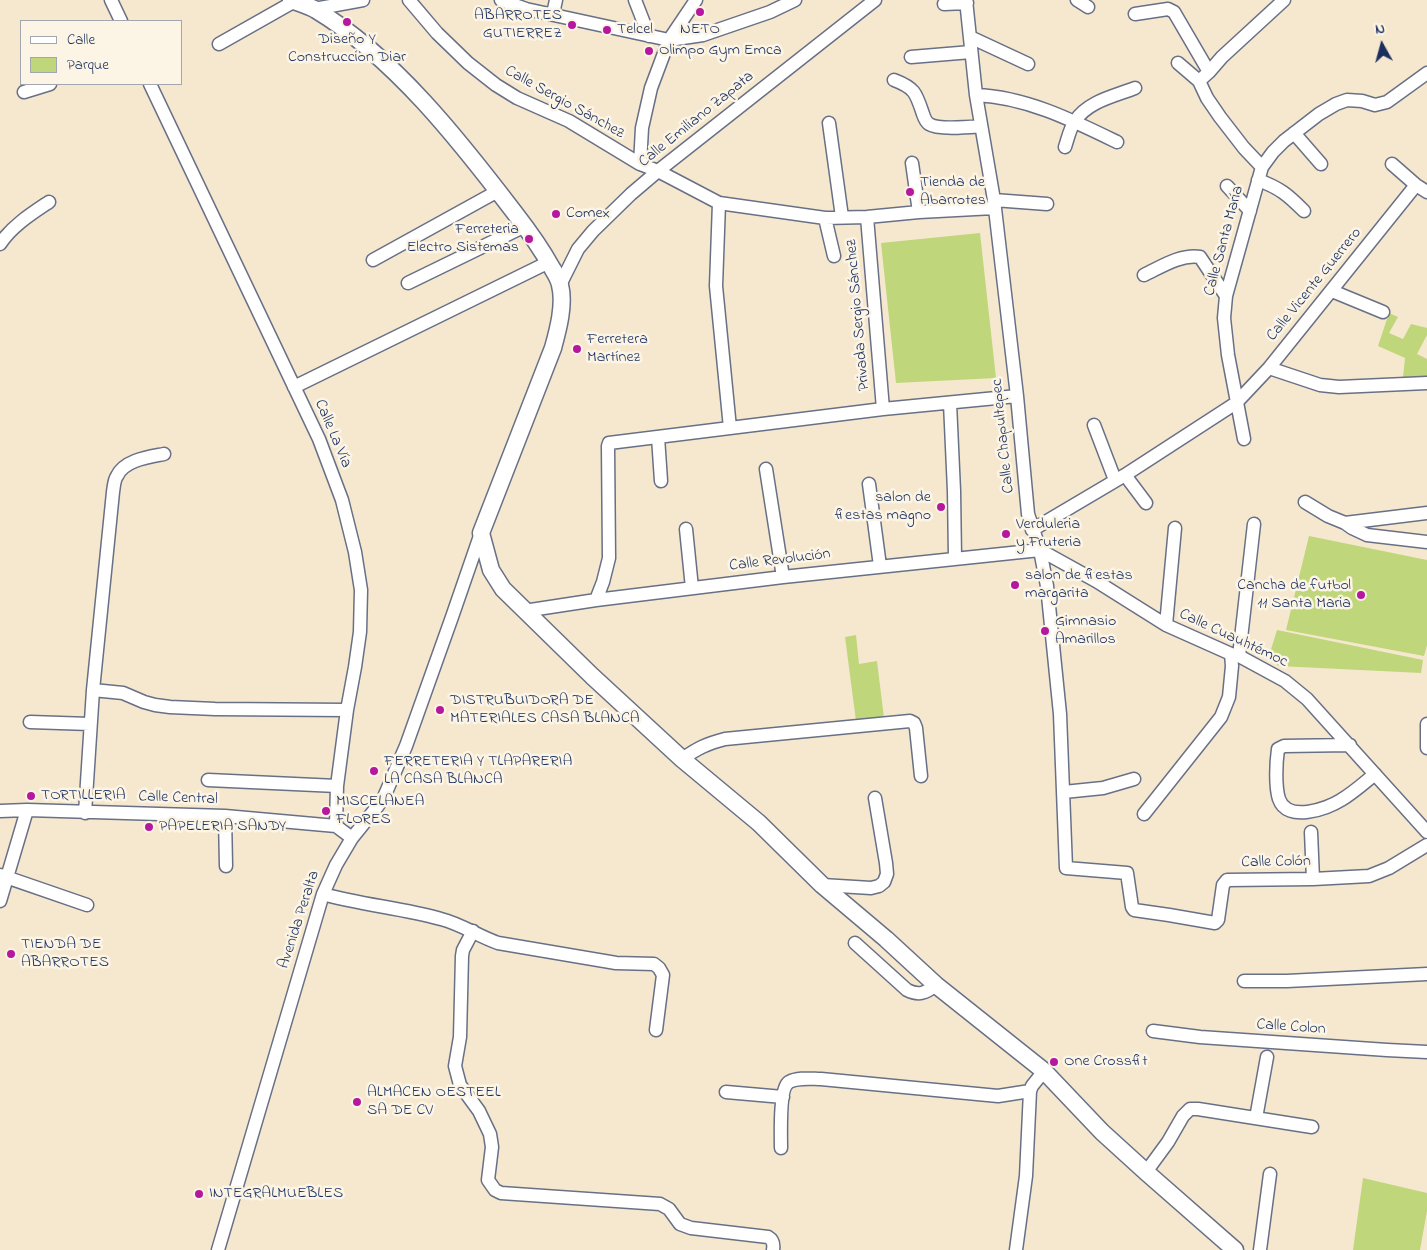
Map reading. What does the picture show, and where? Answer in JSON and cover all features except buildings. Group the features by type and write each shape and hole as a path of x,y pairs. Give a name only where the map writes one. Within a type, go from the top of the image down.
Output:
{"main road":[{"path":"293,1 314,9 358,39 404,82 465,150 539,244 560,285 562,296 560,321 553,348 481,533 494,575 503,589 592,676 682,759 759,823 822,885 886,939 936,985 1044,1070 1102,1132 1235,1250"}],"street":[{"path":"112,0 121,20"},
{"path":"314,9 363,0"},
{"name":"Calle Sergio Sánchez","path":"410,0 437,33 455,51 496,85 517,98 569,121 640,164 658,171 719,203 825,218 867,217 994,204 1047,204"},
{"path":"501,0 526,9 669,40 703,35 770,12 795,0"},
{"path":"553,14 556,0"},
{"path":"635,0 649,36"},
{"path":"640,164 642,128 651,88 669,40 696,0"},
{"name":"Calle Emiliano Zapata","path":"560,285 578,249 593,231 631,194 875,0"},
{"path":"1076,0 1088,7"},
{"path":"1199,81 1222,57 1284,0"},
{"path":"219,44 293,1"},
{"path":"944,4 966,2"},
{"name":"Calle Chapultepec","path":"966,2 976,95 994,204 1017,396 1028,514 1040,550 1047,586 1060,714 1066,868"},
{"path":"1135,14 1168,9 1174,12 1209,72"},
{"path":"970,37 1028,64"},
{"path":"911,57 971,52"},
{"path":"1178,63 1199,81 1207,98 1220,117 1244,148 1262,167"},
{"name":"Calle Santa María","path":"1244,439 1228,355 1224,318 1226,296 1262,167 1273,152 1318,114 1348,100 1375,105 1387,102 1427,73"},
{"path":"894,80 907,85 914,91 924,118 929,124 942,128 981,126"},
{"path":"24,92 47,85"},
{"name":"Calle La Vía","path":"150,85 319,439 342,500 355,552 361,590 360,632 346,710 337,786 336,826"},
{"path":"1065,147 1075,121 1083,112 1093,105 1135,88"},
{"path":"976,95 1023,102 1075,121 1117,142"},
{"path":"829,124 842,217"},
{"path":"1294,133 1321,164"},
{"path":"912,163 919,212"},
{"path":"1392,164 1427,192"},
{"path":"1258,180 1282,190 1304,211"},
{"name":"Calle Vicente Guerrero","path":"1236,402 1269,368 1416,185"},
{"path":"1226,186 1250,211"},
{"path":"373,260 498,191"},
{"path":"0,244 6,235 49,202"},
{"path":"719,203 716,286 730,428"},
{"name":"Privada Sergio Sánchez","path":"867,217 883,409"},
{"path":"825,218 834,256"},
{"path":"408,283 525,226"},
{"path":"1144,275 1179,258 1200,257 1226,296"},
{"path":"294,387 549,262"},
{"path":"1332,291 1383,312"},
{"path":"1269,368 1320,385 1340,387 1427,383"},
{"path":"596,600 609,558 608,445 610,443 883,409 1017,396"},
{"path":"1032,530 1120,478 1236,402"},
{"path":"950,403 955,558"},
{"path":"1094,425 1120,478 1146,503"},
{"path":"658,437 661,481"},
{"path":"85,812 93,690 116,476 120,470 135,460 164,454"},
{"path":"766,469 783,576"},
{"path":"869,484 880,566"},
{"path":"1305,502 1328,516 1345,522 1352,528 1367,535 1427,542"},
{"path":"1345,522 1427,513"},
{"path":"1144,814 1221,718 1229,697 1254,524"},
{"path":"1166,625 1175,528"},
{"path":"686,529 692,588"},
{"name":"Avenida Peralta","path":"218,1250 323,894 336,865 352,838 384,797 406,746 481,533"},
{"name":"Calle Revolución","path":"524,611 783,576 1040,550"},
{"name":"Calle Cuauhtémoc","path":"1040,550 1096,581 1166,625 1235,655 1284,680 1307,699 1427,832"},
{"path":"93,690 123,692 144,702 170,707 346,710"},
{"path":"682,759 708,743 725,739 910,721 914,723 916,728 921,776"},
{"path":"30,722 90,724"},
{"path":"1427,724 1427,746"},
{"path":"1350,745 1284,746 1278,749 1276,777 1279,799 1282,804 1296,812 1305,813 1323,809 1341,800 1375,774"},
{"path":"1064,792 1103,788 1134,779"},
{"path":"208,780 337,786"},
{"path":"822,885 871,888 879,886 884,882 886,863 875,798"},
{"path":"0,901 4,876 27,810"},
{"name":"Calle Central","path":"0,811 27,810 225,816 336,826"},
{"path":"225,816 226,866"},
{"path":"336,826 352,838"},
{"path":"1311,832 1313,879"},
{"name":"Calle Colón","path":"1066,868 1127,873 1132,908 1134,910 1215,923 1218,920 1223,885 1227,880 1369,876 1389,868 1427,845"},
{"path":"4,876 87,905"},
{"path":"323,894 440,919 473,931 498,943 616,963 654,964 663,975 656,1030"},
{"path":"473,931 463,950 462,956 460,1037 455,1066 460,1085 479,1112 490,1134 492,1147 488,1180 495,1190 660,1204 669,1210 680,1224 691,1228 768,1237 772,1239 773,1250"},
{"path":"856,942 907,990 921,994 936,985"},
{"path":"1244,981 1287,981 1427,974"},
{"name":"Calle Colon","path":"1153,1031 1200,1038 1427,1052"},
{"path":"1256,1118 1267,1058"},
{"path":"1016,1250 1026,1176 1030,1091 1044,1070"},
{"path":"781,1148 782,1097 788,1082 821,1080 998,1096 1030,1091"},
{"path":"726,1092 782,1097"},
{"path":"1146,1172 1168,1142 1183,1116 1190,1109 1312,1126"},
{"path":"1260,1250 1270,1174"}],"green space":[{"path":"980,233 996,378 896,383 881,243"},
{"path":"1389,313 1398,317 1389,333 1403,339 1411,324 1427,328 1427,335 1417,354 1427,359 1427,378 1403,377 1405,358 1378,346"},
{"name":"Cancha de futbol 11 Santa Maria","path":"1309,536 1427,560 1427,645 1424,656 1286,630"},
{"path":"1277,630 1423,660 1421,673 1279,666 1268,659"},
{"path":"856,635 859,664 877,661 884,718 856,721 845,637"},
{"path":"1363,1178 1427,1193 1427,1211 1420,1250 1353,1250"}],"place":[{"name":"NETO","path":"700,12"},
{"name":"Diseño Y Construccion Diar","path":"347,22"},
{"name":"ABARROTES GUTIERREZ","path":"572,25"},
{"name":"Telcel","path":"607,30"},
{"name":"Olimpo Gym Emca","path":"649,51"},
{"name":"Tienda de Abarrotes","path":"910,192"},
{"name":"Comex","path":"556,214"},
{"name":"Ferreteria Electro Sistemas","path":"529,239"},
{"name":"Ferretera Martínez","path":"577,349"},
{"name":"salon de fiestas magno","path":"941,507"},
{"name":"Verduleria y Fruteria","path":"1006,534"},
{"name":"salon de fiestas margarita","path":"1015,585"},
{"name":"Cancha de futbol 11 Santa Maria","path":"1361,595"},
{"name":"Gimnasio Amarillos","path":"1045,631"},
{"name":"DISTRUBUIDORA DE MATERIALES CASA BLANCA","path":"440,710"},
{"name":"FERRETERIA Y TLAPARERIA LA CASA BLANCA","path":"374,771"},
{"name":"TORTILLERIA","path":"31,796"},
{"name":"MISCELANEA FLORES","path":"326,811"},
{"name":"PAPELERIA SANDY","path":"149,827"},
{"name":"TIENDA DE ABARROTES","path":"11,954"},
{"name":"One Crossfit","path":"1054,1062"},
{"name":"ALMACEN OESTEEL SA DE CV","path":"357,1102"},
{"name":"INTEGRALMUEBLES","path":"199,1194"}]}
